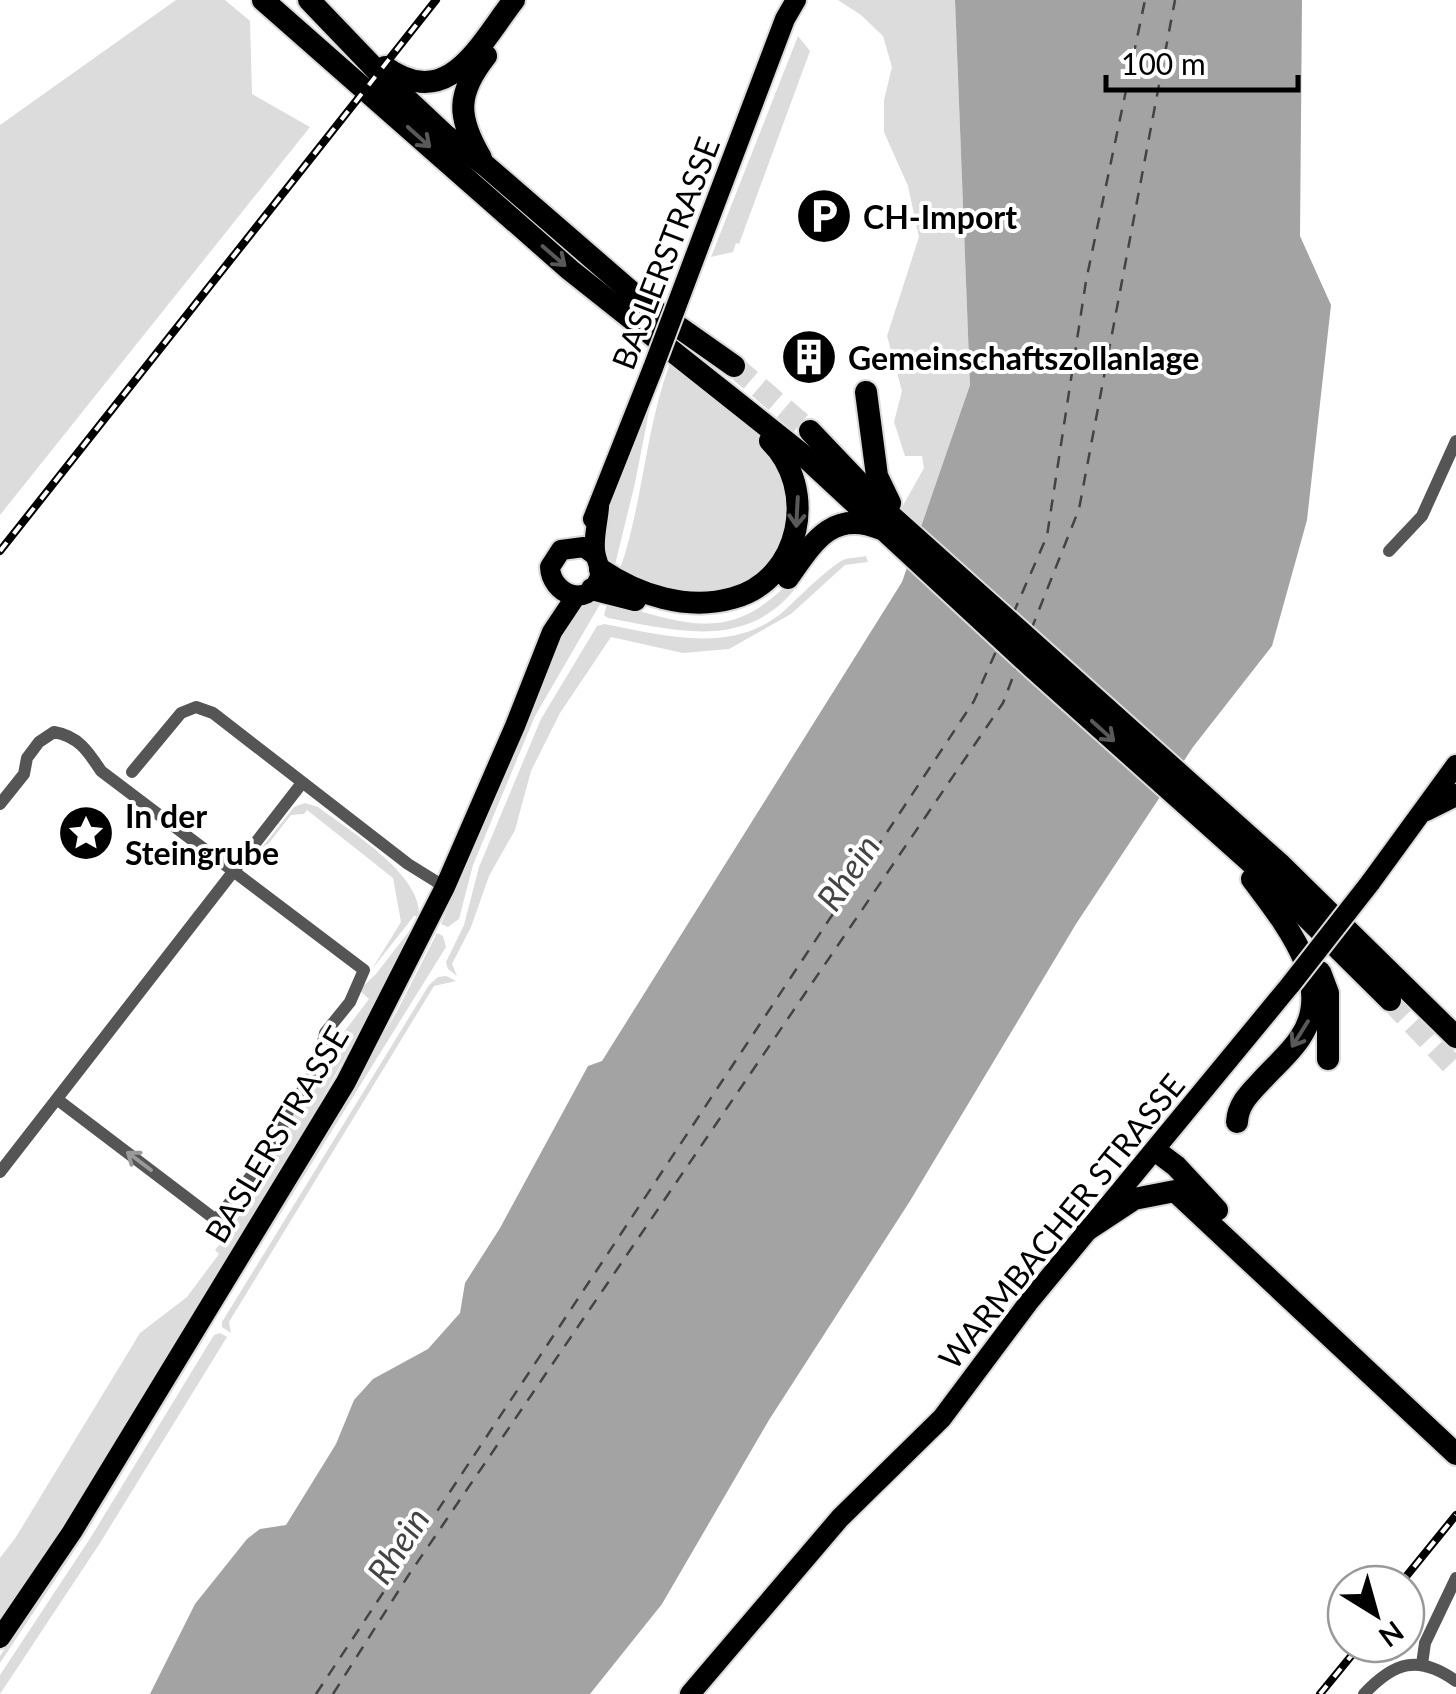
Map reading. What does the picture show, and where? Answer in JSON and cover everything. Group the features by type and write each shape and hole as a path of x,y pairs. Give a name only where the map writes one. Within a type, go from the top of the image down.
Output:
{"highway":[{"path":"263,0 570,270 803,455 925,544 1036,658"},
{"path":"285,0 357,82"},
{"path":"309,0 421,112 643,302 734,366"},
{"path":"340,31 402,78 430,84 457,70 514,0"},
{"path":"486,166 465,126 465,92 473,73 530,0"},
{"path":"588,571 669,600 720,601 762,584 781,562 794,538 799,498 787,462 680,357"},
{"path":"866,392 877,476 889,517"},
{"path":"810,431 889,517 1036,658 1192,798 1300,882 1456,1038"},
{"path":"588,571 674,614 729,612 776,591 808,548 834,526 889,517"},
{"path":"1426,810 1456,795"},
{"path":"1192,798 1281,919 1311,978 1313,997 1308,1024 1240,1104 1236,1122"},
{"path":"1216,832 1256,866 1390,1000"},
{"path":"1256,866 1322,975 1330,1008 1328,1059"},
{"path":"1296,908 1326,952"},
{"path":"1432,1012 1456,1023"},
{"path":"1156,1151 1162,1180 1456,1454"},
{"path":"1156,1151 1176,1166 1456,1443"},
{"path":"1087,1230 1134,1199 1175,1191"}],"main road":[{"name":"BASLERSTRASSE","path":"0,1638 72,1532 346,1082 445,886 516,726 552,632 588,571 599,508 786,10 796,0"},
{"name":"BASLERSTRASSE","path":"552,632 552,561 561,550 588,571"},
{"path":"555,586 568,595 588,571"},
{"name":"WARMBACHER STRASSE","path":"690,1694 840,1518 942,1418 1028,1303 1291,984 1426,810 1456,765"}],"street":[{"path":"1388,551 1422,516 1456,441"},
{"path":"132,772 182,713 196,707 213,712 408,864 445,886"},
{"path":"0,804 24,774 28,758 39,742 54,732 68,734 86,748 101,771 364,970 350,1002 325,1034 317,1068 284,1116 279,1141 216,1220 58,1100"},
{"path":"0,1172 302,783"},
{"path":"1426,1641 1456,1578"},
{"path":"1364,1694 1393,1670 1422,1664 1456,1681"}],"shaded area":[{"path":"176,0 225,0 250,21 252,94 310,127 0,515 0,125"},
{"path":"838,0 955,0 970,385 921,531 901,509 924,468 922,456 905,456 894,422 902,391 887,336 919,237 908,186 884,132 884,100 892,67 883,36"},
{"path":"798,36 810,51 739,244 733,252 711,257"},
{"path":"670,363 754,430 775,455 785,476 788,519 772,559 739,586 716,593 666,590 619,572"},
{"path":"652,396 614,569 600,538 604,518"},
{"path":"821,548 786,599 746,625 724,630 678,630 604,615 608,601 677,620 703,624 727,621 771,599"},
{"path":"866,556 868,562 845,565 791,614 729,649 683,653 611,637 560,713 531,771 515,830 489,876 471,927 452,964 457,976 448,969 446,962 464,925 479,867 541,719 597,626 674,637 721,638 743,633 785,610 837,564"},
{"path":"603,599 535,716 473,865 459,919 448,927 441,924 561,629 578,603"},
{"path":"305,803 318,807 381,854 409,884 417,900 419,916 414,916 372,969 401,922 393,878 307,810 291,815 256,855 294,807"},
{"path":"414,925 303,1133 39,1564 0,1621 0,1558 140,1333 187,1297 219,1254 215,1250 232,1229 224,1221 286,1142 292,1117 333,1062 338,1040 369,999 359,990"},
{"path":"437,933 443,936 446,947 213,1318 396,1013"},
{"path":"446,976 456,981 434,986 229,1322 231,1333 222,1327 222,1322 429,985"},
{"path":"206,1331 86,1533 0,1663 0,1656 83,1531"},
{"path":"214,1335 227,1337 100,1543 0,1694 0,1675 91,1537"}],"water":[{"name":"Rhein","path":"955,0 1302,0 1300,236 1331,305 1307,520 1272,646 1193,747 1076,924 910,1201 769,1420 662,1604 590,1694 150,1694 195,1604 247,1539 260,1529 286,1525 336,1444 354,1400 373,1379 428,1349 460,1313 465,1283 500,1228 588,1066 602,1061 902,582 970,385"}],"ferry route":[{"path":"1013,614 1047,536 1086,281 1145,0"},
{"path":"1031,630 1079,509 1175,0"},
{"path":"316,1694 974,701 997,649"},
{"path":"333,1694 408,1576 1003,703 1017,666"}],"tunnel":[{"path":"734,366 810,431"},
{"path":"1390,1000 1456,1069"}],"railway":[{"path":"0,551 436,0"},
{"path":"1416,1564 1456,1515"},
{"path":"1320,1694 1345,1664"}],"place":[{"name":"CH-Import","path":"824,216"},
{"name":"Gemeinschaftszollanlage","path":"809,357"},
{"name":"In der Steingrube","path":"86,833"}]}
